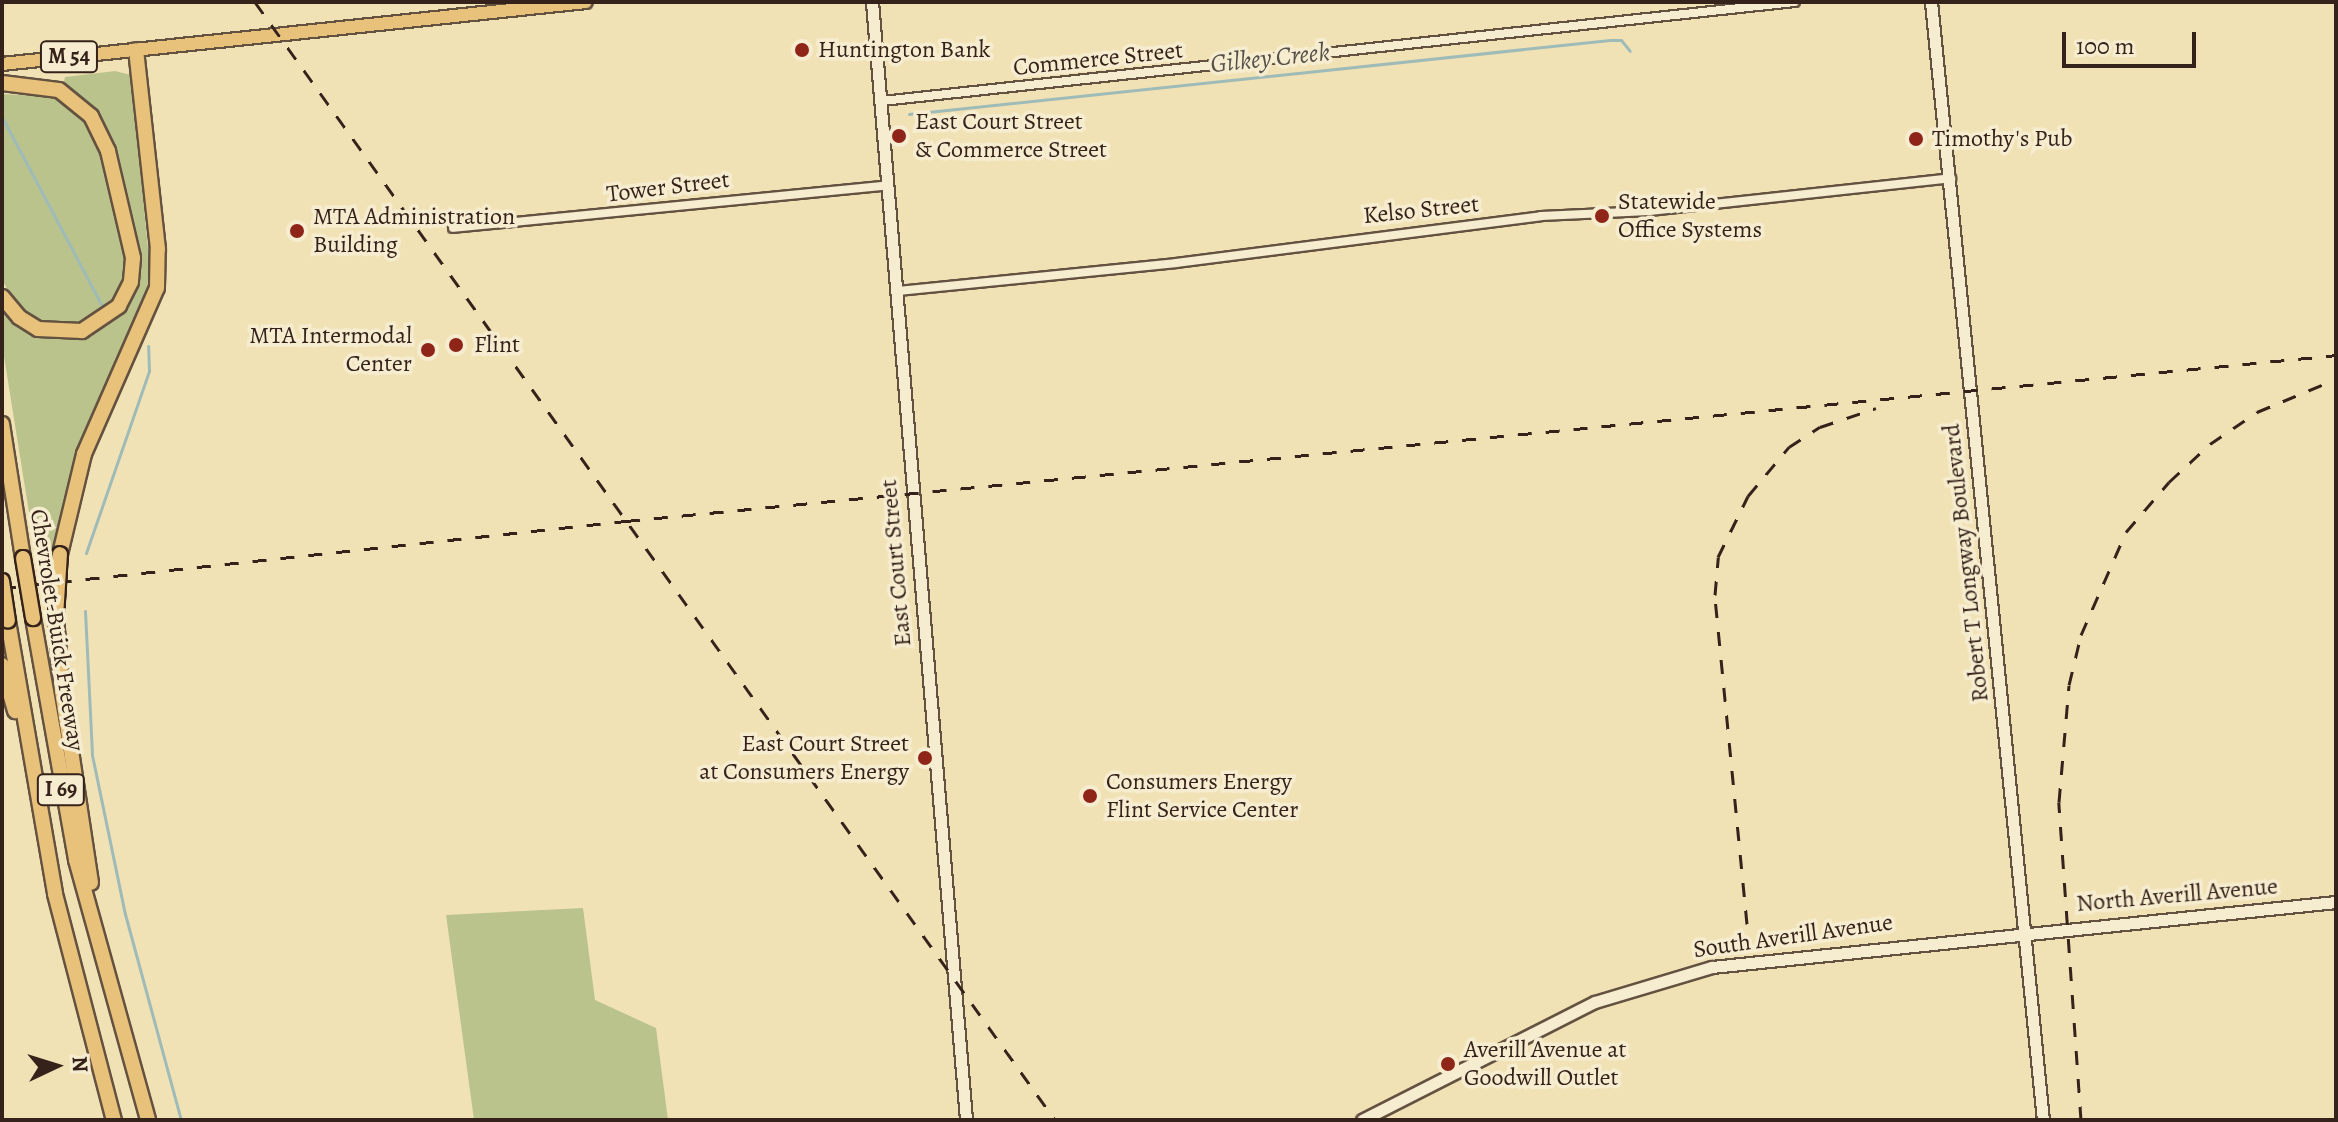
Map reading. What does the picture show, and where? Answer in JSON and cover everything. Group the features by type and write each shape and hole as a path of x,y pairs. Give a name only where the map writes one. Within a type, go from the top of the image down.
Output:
{"highway":[{"path":"103,959 69,747 56,617 60,554 84,454 157,288 158,249 136,50"},
{"path":"2,83 59,90 91,116 108,151 133,258 131,282 119,306 82,331 38,329 19,317 2,297"},
{"name":"Chevrolet-Buick Freeway","path":"2,424 66,812 148,1120"},
{"name":"Chevrolet-Buick Freeway","path":"2,581 34,780 66,943 114,1120"},
{"path":"2,665 34,780"}],"main road":[{"name":"M 54","path":"2,64 586,2"}],"street":[{"name":"East Court Street","path":"872,2 966,1120"},
{"name":"Commerce Street","path":"882,101 1795,2"},
{"name":"Robert T Longway Boulevard","path":"1931,2 2043,1120"},
{"name":"Kelso Street","path":"897,291 1176,263 1541,216 1649,211 1951,178"},
{"name":"Tower Street","path":"453,228 888,185"},
{"name":"North Averill Avenue","path":"2023,931 2336,902"},
{"name":"South Averill Avenue","path":"1362,1120 1556,1020 1654,981 1744,961 2023,931"}],"green space":[{"path":"115,71 131,75 150,269 148,297 81,442 64,497 55,554 36,556 2,344 2,306 42,335 64,339 97,331 124,309 138,254 133,226 113,154 93,109 63,85 65,77"},
{"path":"2,94 57,97 86,121 97,144 122,229 125,271 112,303 84,323 39,321 12,299 2,279"},
{"path":"583,908 595,1000 656,1028 668,1120 474,1120 446,915"}],"waterway":[{"name":"Gilkey Creek","path":"909,114 1610,40 1621,40 1630,51"},
{"path":"2,117 102,306"},
{"path":"86,553 149,371 148,346"},
{"path":"85,611 92,755 125,914 181,1120"}],"railway":[{"path":"255,2 1055,1120"},
{"path":"2,588 626,521 2336,355"},
{"path":"2081,1120 2059,802 2069,685 2081,635 2126,532 2169,482 2210,444 2257,412 2336,379"},
{"path":"1747,924 1715,595 1718,557 1748,496 1789,447 1820,427 1876,408"}],"place":[{"name":"Huntington Bank","path":"802,50"},
{"name":"East Court Street & Commerce Street","path":"899,136"},
{"name":"Timothy's Pub","path":"1916,139"},
{"name":"Statewide Office Systems","path":"1602,216"},
{"name":"MTA Administration Building","path":"297,231"},
{"name":"Flint","path":"456,345"},
{"name":"MTA Intermodal Center","path":"428,350"},
{"name":"East Court Street at Consumers Energy","path":"925,758"},
{"name":"Consumers Energy Flint Service Center","path":"1090,796"},
{"name":"Averill Avenue at Goodwill Outlet","path":"1448,1064"}]}
